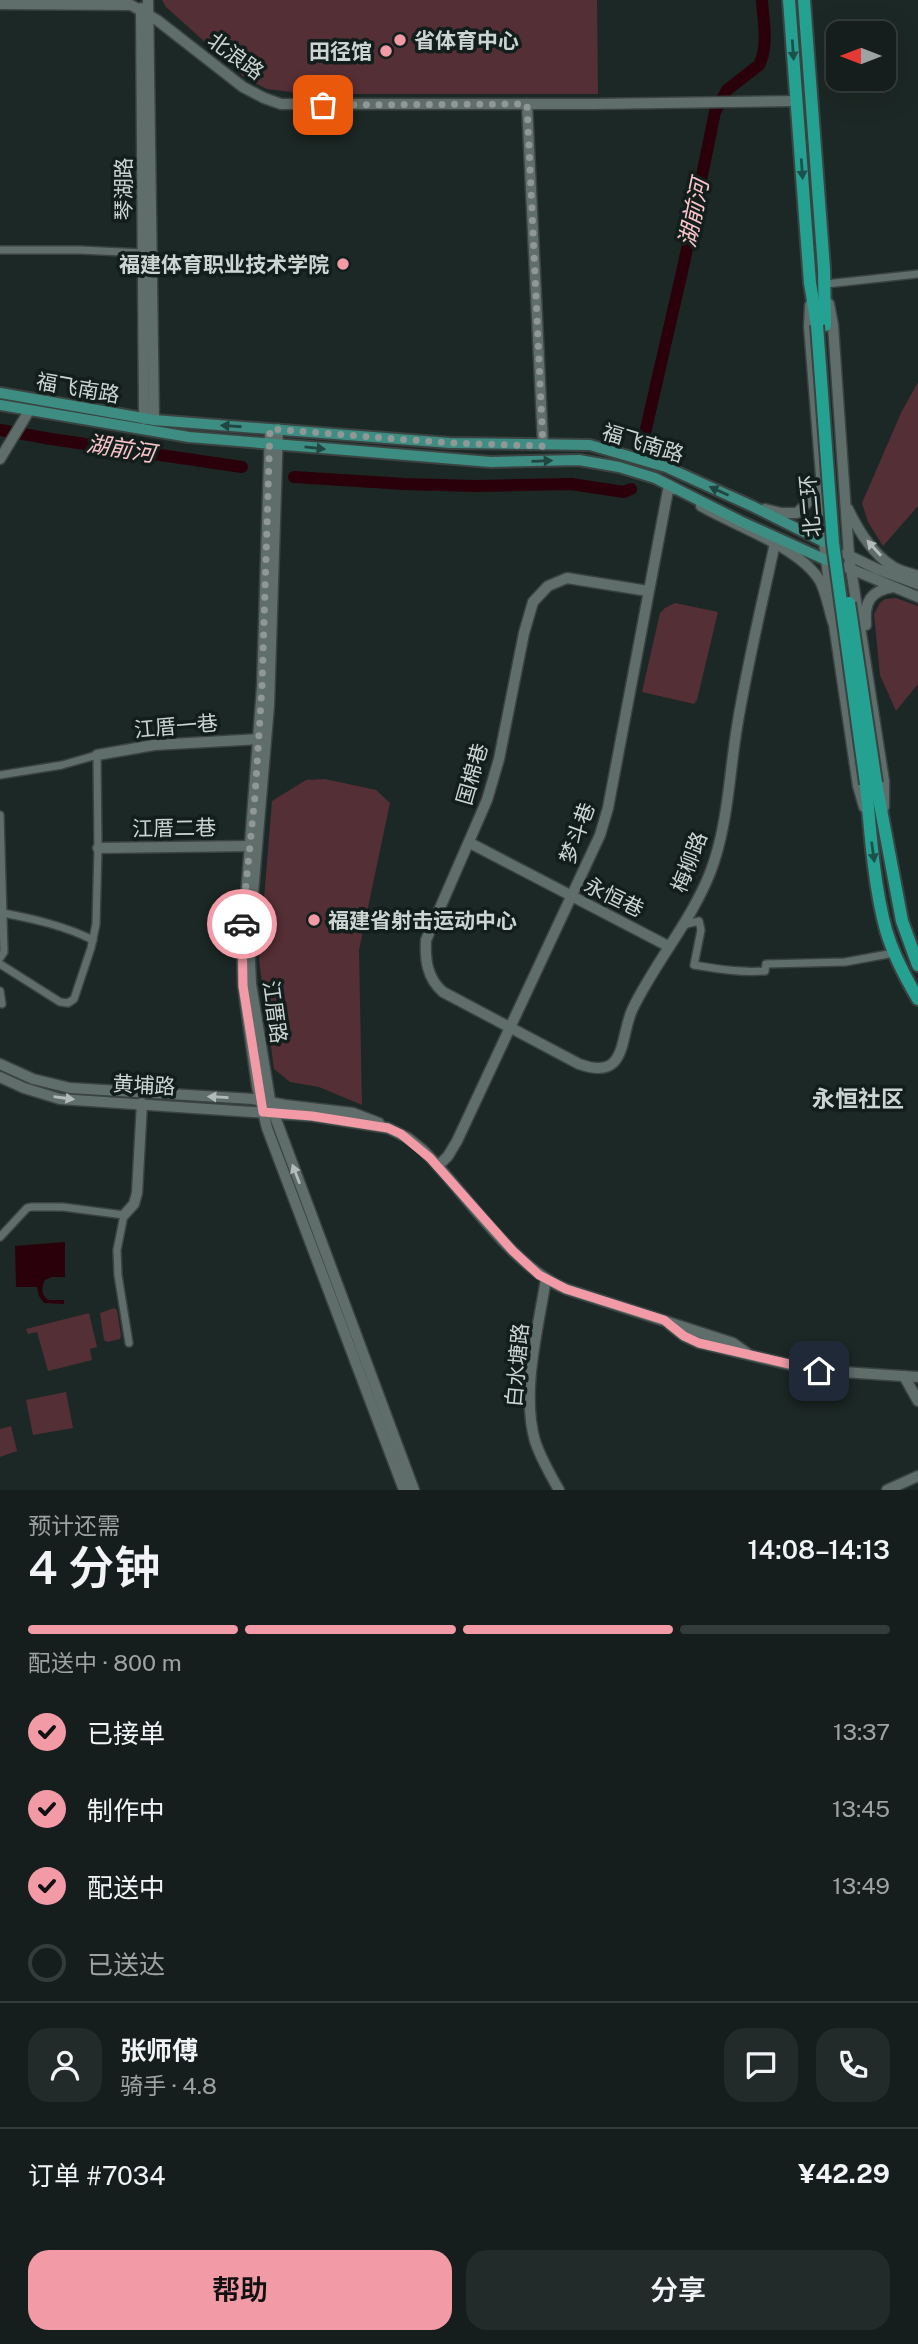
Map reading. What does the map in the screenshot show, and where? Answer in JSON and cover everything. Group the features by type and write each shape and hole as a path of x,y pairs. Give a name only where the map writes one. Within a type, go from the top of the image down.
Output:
{"highway":[{"name":"北二环","path":"789,0 810,283 821,325"},
{"name":"北二环","path":"804,0 824,269 821,325 843,555 871,784 870,829 886,928 894,953 918,999"},
{"name":"北二环","path":"871,784 884,822 902,921 918,965"}],"main road":[{"path":"148,0 144,8 149,420"},
{"name":"北浪路","path":"0,4 131,5 144,8 229,77 274,103 308,106 797,101"},
{"name":"琴湖路","path":"144,8 143,253 149,420"},
{"path":"527,104 543,446"},
{"path":"824,269 833,325 849,555 884,781 884,822"},
{"path":"810,283 809,326 825,526 824,542 833,622 858,786 870,829"},
{"name":"福飞南路","path":"0,393 149,420 450,443 590,445 649,461 752,506 877,569 918,584"},
{"name":"福飞南路","path":"0,405 171,435 491,462 579,460 619,467 654,478 826,560 918,597"},
{"path":"0,459 29,411"},
{"path":"752,506 781,513 797,513 816,494 818,428"},
{"name":"江厝路","path":"274,429 259,739 243,918 242,970 268,1112 404,1490"},
{"name":"江厝路","path":"265,1101 248,951 269,705 273,444"},
{"path":"820,468 843,467"},
{"path":"669,485 727,522 775,543 791,554 820,581 833,622"},
{"name":"梦斗巷","path":"438,1166 457,1141 596,847 608,808 669,485"},
{"path":"845,504 856,526 878,554 893,568 918,576"},
{"name":"梅柳路","path":"509,1028 587,1067 600,1068 611,1064 623,1049 632,1010 709,874 717,853 738,725 775,543"},
{"name":"国棉巷","path":"509,1028 443,992 434,984 425,956 431,925 488,800 533,602 548,586 567,578 648,591"},
{"path":"873,708 876,701 865,611 871,597 878,590 893,587"},
{"path":"840,661 864,656"},
{"name":"江厝一巷","path":"97,754 154,745 259,739"},
{"name":"永恒巷","path":"470,843 668,946"},
{"name":"江厝二巷","path":"98,848 250,846"},
{"name":"黄埔路","path":"0,1064 33,1079 69,1088 265,1101 287,1110"},
{"name":"黄埔路","path":"0,1077 24,1088 60,1098 268,1112 287,1110"},
{"path":"124,1215 134,1204 137,1192 142,1103"},
{"path":"287,1110 353,1113 368,1117 414,1143 438,1166 513,1251 546,1279 566,1289 733,1343 747,1353 812,1370 918,1377"},
{"name":"江厝路","path":"268,1112 414,1490"},
{"name":"白水塘路","path":"546,1279 531,1377 531,1420 541,1457 559,1490"},
{"path":"904,1376 918,1401"},
{"path":"887,1490 918,1476"}],"street":[{"path":"0,250 143,253"},
{"path":"826,284 918,274"},
{"path":"0,775 62,765 97,754 96,924 74,999 68,1003 60,1002 0,964"},
{"path":"0,815 4,952 0,958"},
{"path":"3,913 45,922 93,940"},
{"path":"681,925 699,921 701,930 694,964 746,973 765,971 766,964 845,962 894,953"},
{"path":"0,991 2,1004"},
{"path":"0,1237 27,1208 63,1207 124,1215 117,1250 118,1275 129,1343"}],"shaded area":[{"name":"省体育中心","path":"162,0 597,0 598,94 293,94 267,89 245,78 166,7"},
{"path":"918,382 918,506 883,546 868,522 862,503 901,413"},
{"path":"896,598 918,606 918,684 896,711 880,675 874,614 885,599"},
{"path":"675,603 718,612 694,704 642,692 660,613"},
{"name":"福建省射击运动中心","path":"325,779 376,790 390,803 359,950 362,1105 319,1087 290,1082 274,1069 259,960 272,801 306,780"},
{"path":"65,1242 65,1277 45,1280 42,1288 48,1300 64,1300 64,1304 44,1303 37,1287 16,1287 15,1246"},
{"path":"114,1308 117,1310 121,1336 120,1339 107,1342 104,1340 100,1313"},
{"path":"89,1313 97,1347 90,1349 92,1360 48,1371 37,1332 28,1334 26,1329"},
{"path":"66,1392 73,1428 33,1435 26,1400"},
{"path":"11,1426 17,1451 0,1457 0,1429"}],"waterway":[{"name":"湖前河","path":"643,442 715,112 727,90 759,65 762,58 765,41 762,0"},
{"name":"湖前河","path":"0,430 242,467"},
{"name":"湖前河","path":"294,477 476,486 571,484 624,492 631,489"}],"way so far":[{"path":"242,924 255,796 262,687 266,488 270,429 450,443 543,446 527,104 323,105"}],"place":[{"name":"省体育中心","path":"400,40"},
{"name":"田径馆","path":"386,51"},
{"name":"福建体育职业技术学院","path":"343,264"},
{"name":"福建省射击运动中心","path":"314,920"}],"district":[{"name":"永恒社区","path":"858,1098"}],"route":[{"path":"242,924 243,986 263,1112 312,1116 388,1128 401,1134 430,1158 513,1251 546,1279 566,1289 664,1320 684,1336 699,1343 819,1371"}]}
